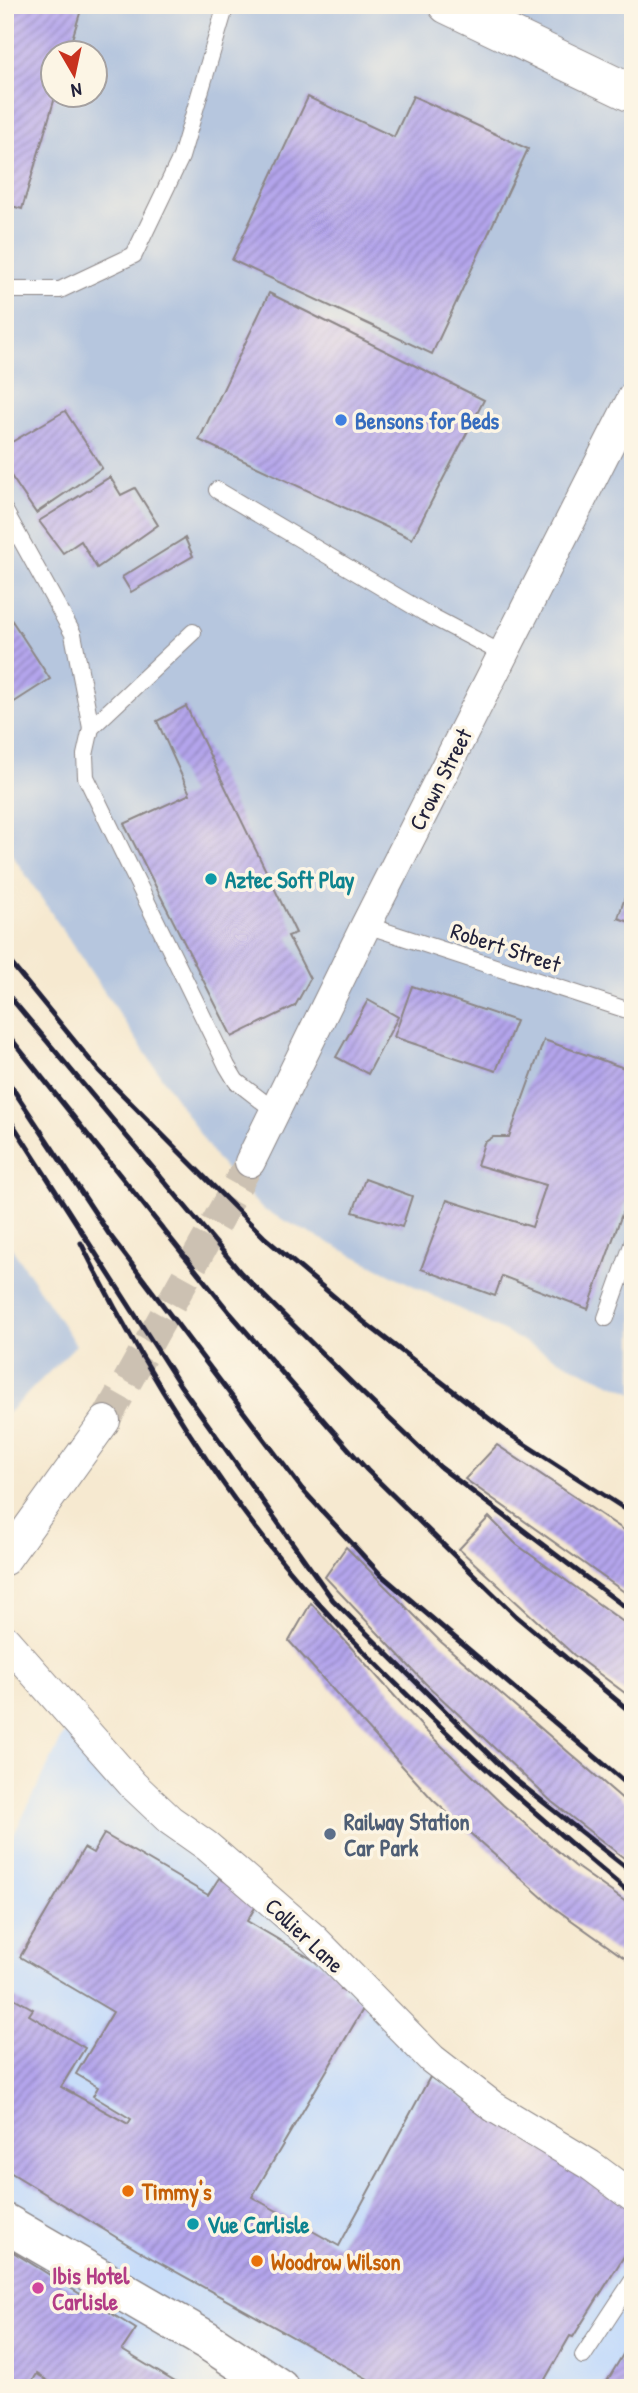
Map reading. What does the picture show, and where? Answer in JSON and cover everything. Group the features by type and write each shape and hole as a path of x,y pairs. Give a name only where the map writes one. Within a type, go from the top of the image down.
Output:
{"main road":[{"path":"5,2222 197,2334 279,2388"}],"street":[{"path":"447,5 633,94"},
{"name":"Crown Street","path":"250,1162 366,925 633,397"},
{"path":"5,1560 105,1421"},
{"name":"Collier Lane","path":"5,1640 133,1785 170,1820 207,1846 312,1937 432,2059 494,2107 590,2165 633,2197"}],"lane":[{"path":"5,290 60,290 134,254 181,157 226,5"},
{"path":"216,490 503,654"},
{"path":"5,511 74,634 91,728 85,755 86,777 227,1066 236,1081 275,1111"},
{"path":"91,728 193,632"},
{"name":"Robert Street","path":"366,925 633,1012"},
{"path":"606,1318 633,1242"},
{"path":"583,2356 633,2280"}],"shaded area":[{"path":"5,5 633,5 633,1393 574,1367 262,1209 218,1161 5,844"},
{"path":"5,1238 76,1345 5,1416"},
{"path":"69,1724 633,2221 633,2388 5,2388 5,1852"}],"building":[{"path":"5,5 64,5 81,10 72,38 38,38 38,108 52,108 22,209 5,204"},
{"path":"413,96 528,149 432,354 232,260 308,97 394,137"},
{"name":"Bensons for Beds","path":"269,293 484,400 412,539 199,440"},
{"path":"65,411 102,468 36,513 5,467 5,446"},
{"path":"110,477 121,495 135,488 158,525 97,568 81,541 63,553 39,521"},
{"path":"185,538 193,556 131,592 122,577"},
{"path":"5,610 50,679 5,708"},
{"name":"Aztec Soft Play","path":"186,706 296,933 288,936 310,979 295,1006 232,1037 124,824 190,794 157,721"},
{"path":"633,877 633,923 618,918"},
{"path":"412,986 516,1021 496,1071 394,1037"},
{"path":"368,1000 398,1017 368,1074 336,1057"},
{"path":"544,1040 633,1071 633,1183 588,1309 502,1276 495,1296 421,1269 447,1200 532,1227 546,1185 477,1165 484,1143 493,1137 509,1137"},
{"path":"365,1179 412,1196 402,1227 353,1212"},
{"path":"497,1445 633,1536 633,1598 465,1479"},
{"path":"489,1517 516,1544 633,1629 633,1699 574,1655 459,1549"},
{"path":"346,1547 440,1641 633,1808 633,1865 552,1802 425,1683 325,1577"},
{"path":"311,1603 426,1731 503,1805 575,1866 633,1907 633,1964 553,1907 433,1800 289,1641"},
{"path":"104,1834 208,1895 219,1878 259,1901 247,1921 347,1980 341,1989 366,2004 252,2197 339,2246 430,2077 633,2206 633,2242 573,2337 570,2336 540,2388 384,2388 137,2250 5,2169 5,1993 33,2009 29,2015 85,2048 61,2087 128,2124 131,2119 93,2096 98,2087 76,2074 113,2012 20,1957 84,1848 93,1853"},
{"name":"Ibis Hotel Carlisle","path":"5,2247 136,2329 122,2350 185,2388 59,2388 37,2374 28,2388 5,2388"},
{"path":"625,2351 633,2355 633,2388 603,2388"}],"tunnel":[{"path":"105,1421 250,1162"}],"railway":[{"path":"5,956 99,1071 265,1238 364,1322 509,1434 633,1514"},
{"path":"5,991 241,1273 352,1383 440,1467 633,1613"},
{"path":"5,1031 230,1313 367,1470 516,1616 633,1714"},
{"path":"5,1077 109,1234 302,1489 380,1574 633,1789"},
{"path":"5,1112 180,1385 333,1600 513,1778 633,1873"},
{"path":"81,1243 131,1337 188,1432 285,1565 356,1643 432,1719 633,1896"}],"place":[{"name":"Bensons for Beds","path":"341,420"},
{"name":"Aztec Soft Play","path":"211,879"},
{"name":"Railway Station Car Park","path":"330,1834"},
{"name":"Timmy's","path":"128,2191"},
{"name":"Vue Carlisle","path":"193,2224"},
{"name":"Woodrow Wilson","path":"257,2261"},
{"name":"Ibis Hotel Carlisle","path":"38,2288"}]}
